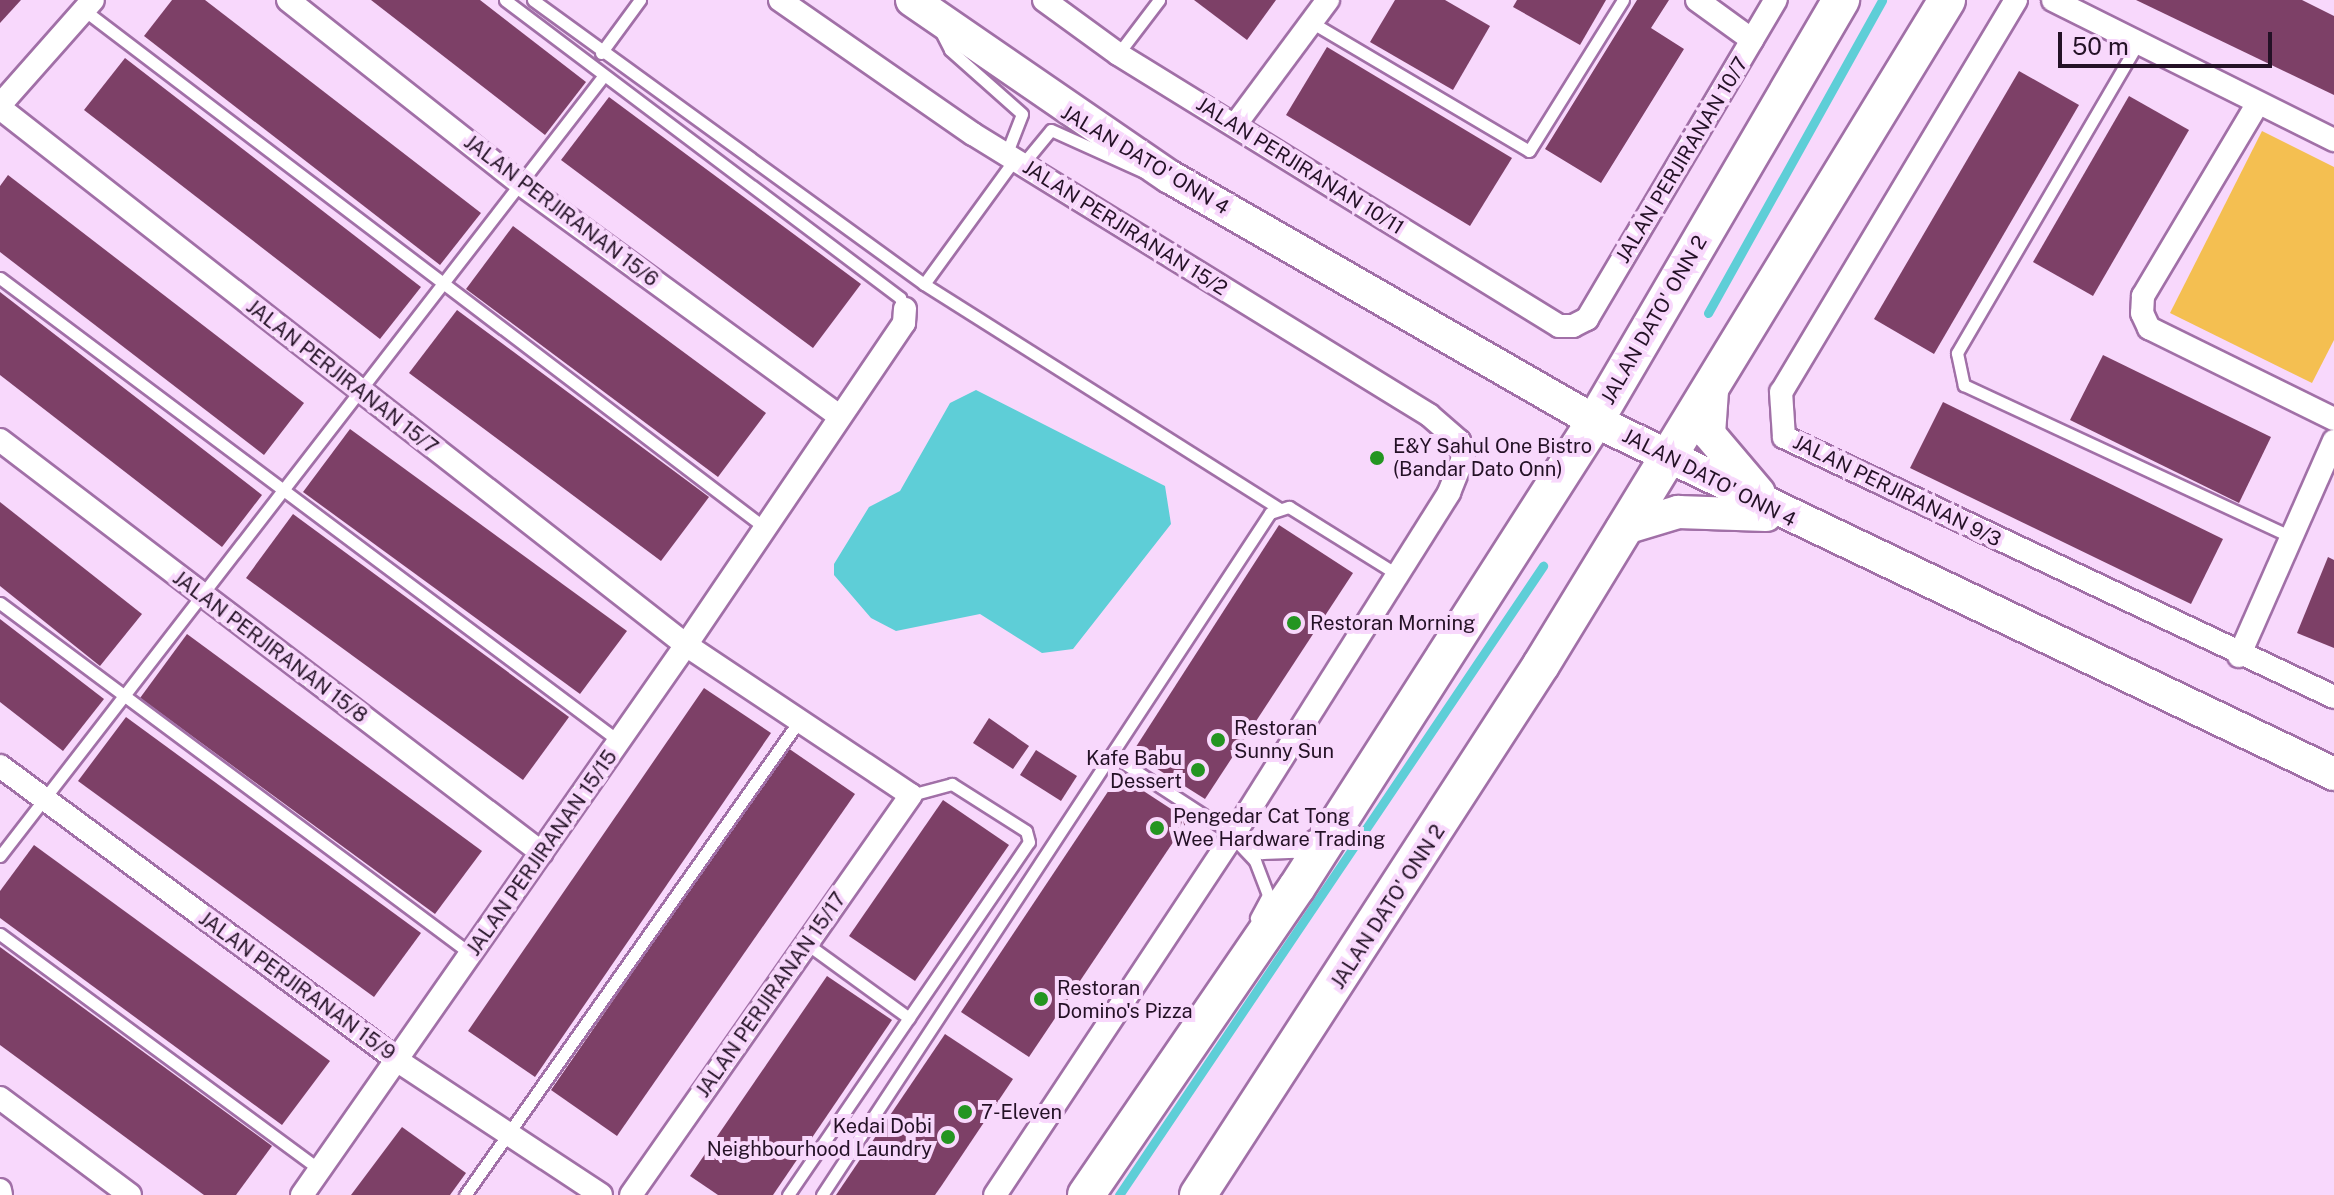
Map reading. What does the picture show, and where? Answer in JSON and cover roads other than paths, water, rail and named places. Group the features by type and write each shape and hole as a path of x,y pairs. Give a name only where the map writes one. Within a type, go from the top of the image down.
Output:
{"main road":[{"name":"JALAN DATO' ONN 2","path":"1086,1195 1349,806 1595,421 1841,0"},
{"name":"JALAN DATO' ONN 2","path":"1198,1195 1371,935 1622,529 1712,391 1947,0"},
{"name":"JALAN DATO' ONN 4","path":"924,9 1170,177 1595,421 1785,517 2334,774"},
{"path":"1712,391 1709,434 1719,453 1785,517"},
{"path":"1622,529 1678,512 1785,517"}],"street":[{"name":"JALAN PERJIRANAN 15/6","path":"288,0 521,184 839,416"},
{"name":"JALAN PERJIRANAN 15/2","path":"780,0 1014,160 1429,415 1459,441 1463,458 1449,493 1395,573"},
{"name":"JALAN PERJIRANAN 10/11","path":"1044,0 1118,54 1559,326"},
{"path":"1235,125 1328,0"},
{"path":"1697,0 1752,40"},
{"name":"JALAN PERJIRANAN 10/7","path":"1559,326 1587,319 1776,0"},
{"name":"JALAN PERJIRANAN 9/3","path":"2016,0 1781,392 1779,423 1784,437 2239,656 2334,697"},
{"path":"2053,0 2334,140"},
{"path":"0,107 89,5"},
{"path":"2258,103 2143,296 2142,313 2149,328 2334,419"},
{"name":"JALAN PERJIRANAN 15/7","path":"0,107 686,645 911,795"},
{"name":"JALAN PERJIRANAN 15/15","path":"302,1195 686,645 904,323 905,309"},
{"name":"JALAN PERJIRANAN 15/8","path":"0,440 542,853"},
{"path":"2239,656 2289,536 2334,441"},
{"path":"995,1195 1232,837 1395,573"},
{"name":"JALAN PERJIRANAN 15/9","path":"0,766 398,1061 601,1195"},
{"name":"JALAN PERJIRANAN 15/17","path":"631,1195 911,795"},
{"path":"0,1098 130,1195"}],"lane":[{"path":"505,0 900,298 905,309"},
{"path":"533,0 601,53 924,284 1279,508 1395,573"},
{"path":"601,53 640,0"},
{"path":"1118,54 1159,0"},
{"path":"1311,22 1529,151 1623,0"},
{"path":"89,5 443,283 764,527"},
{"path":"924,9 950,50 1022,114 1014,160"},
{"path":"2138,43 1957,353 1964,385 2289,536"},
{"path":"0,856 604,75"},
{"path":"924,284 1014,160 1051,130 1136,173 1170,177"},
{"path":"0,278 280,494 619,741"},
{"path":"822,1195 1279,508"},
{"path":"0,603 122,699 472,955"},
{"path":"465,1195 799,721"},
{"path":"1113,756 1232,837 1276,858 1295,852 1349,806"},
{"path":"788,1195 1029,842 1026,831 952,784 911,795"},
{"path":"1232,837 1255,861 1268,895 1245,940 1244,964"},
{"path":"0,934 320,1170"},
{"path":"807,944 909,1018"}],"waterway":[{"path":"1708,313 1882,0"},
{"path":"1119,1195 1543,566"}],"place":[{"name":"E&Y Sahul One Bistro (Bandar Dato Onn)","path":"1377,458"},
{"name":"Restoran Morning","path":"1294,623"},
{"name":"Restoran Sunny Sun","path":"1218,740"},
{"name":"Kafe Babu Dessert","path":"1198,770"},
{"name":"Pengedar Cat Tong Wee Hardware Trading","path":"1157,828"},
{"name":"Restoran Domino's Pizza","path":"1041,999"},
{"name":"7-Eleven","path":"965,1112"},
{"name":"Kedai Dobi Neighbourhood Laundry","path":"948,1137"}]}
